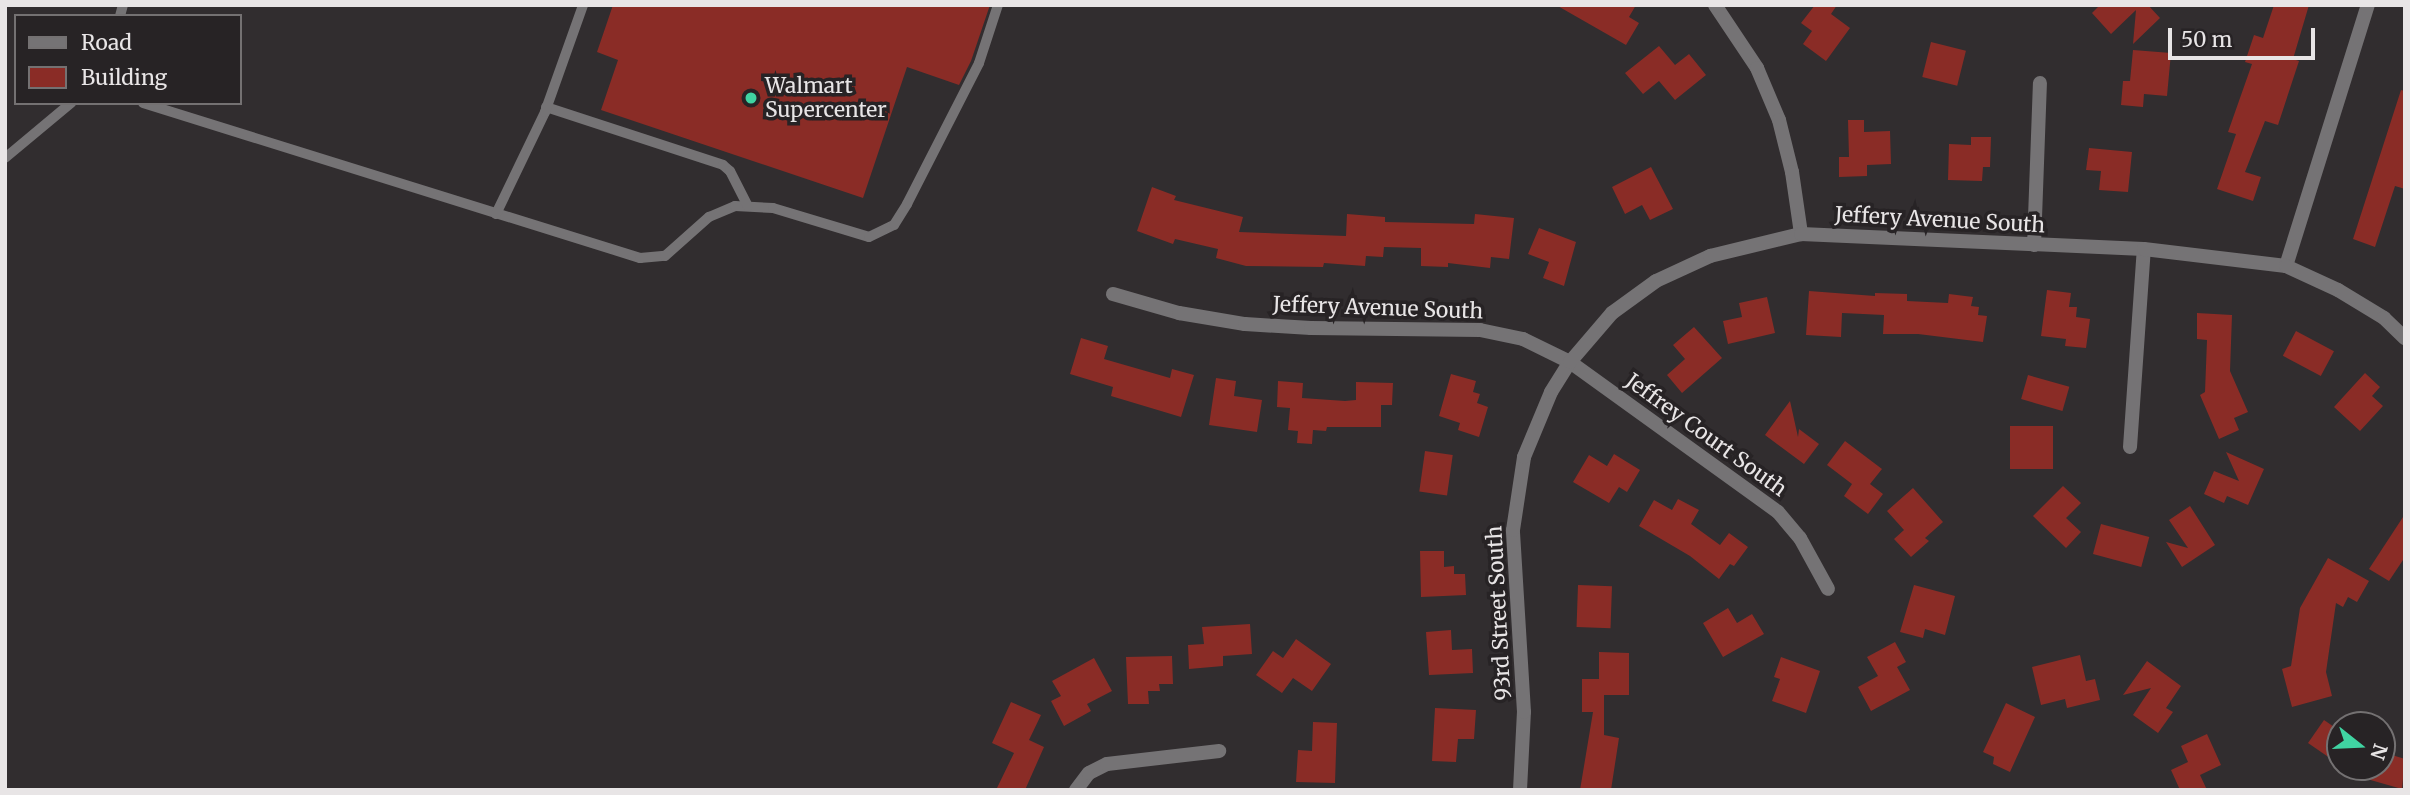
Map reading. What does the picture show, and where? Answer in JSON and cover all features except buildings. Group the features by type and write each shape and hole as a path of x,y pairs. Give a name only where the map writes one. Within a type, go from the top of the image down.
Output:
{"street":[{"path":"2286,266 2368,5"},
{"path":"1723,7 1758,68 1779,120 1792,172 1801,234"},
{"path":"2034,246 2040,83"},
{"name":"Jeffery Avenue South","path":"1113,294 1179,313 1245,324 1311,328 1480,330 1522,339 1570,362 1612,313 1656,281 1710,256 1801,234 2144,249 2286,266 2338,290 2384,318 2405,338"},
{"path":"2130,447 2144,249"},
{"name":"Jeffrey Court South","path":"1570,362 1778,512 1800,538 1828,589"},
{"name":"93rd Street South","path":"1520,790 1524,712 1513,530 1524,457 1550,392 1570,362"},
{"path":"1076,790 1089,773 1107,764 1219,751"}],"lane":[{"path":"496,214 546,107 583,5"},
{"path":"149,105 640,258 665,256 709,217 735,206 773,208 869,237 894,225 979,62 998,5"},
{"path":"5,158 69,105"},
{"path":"546,107 723,165 730,171 748,206"}],"place":[{"name":"Walmart Supercenter","path":"751,98"}]}
